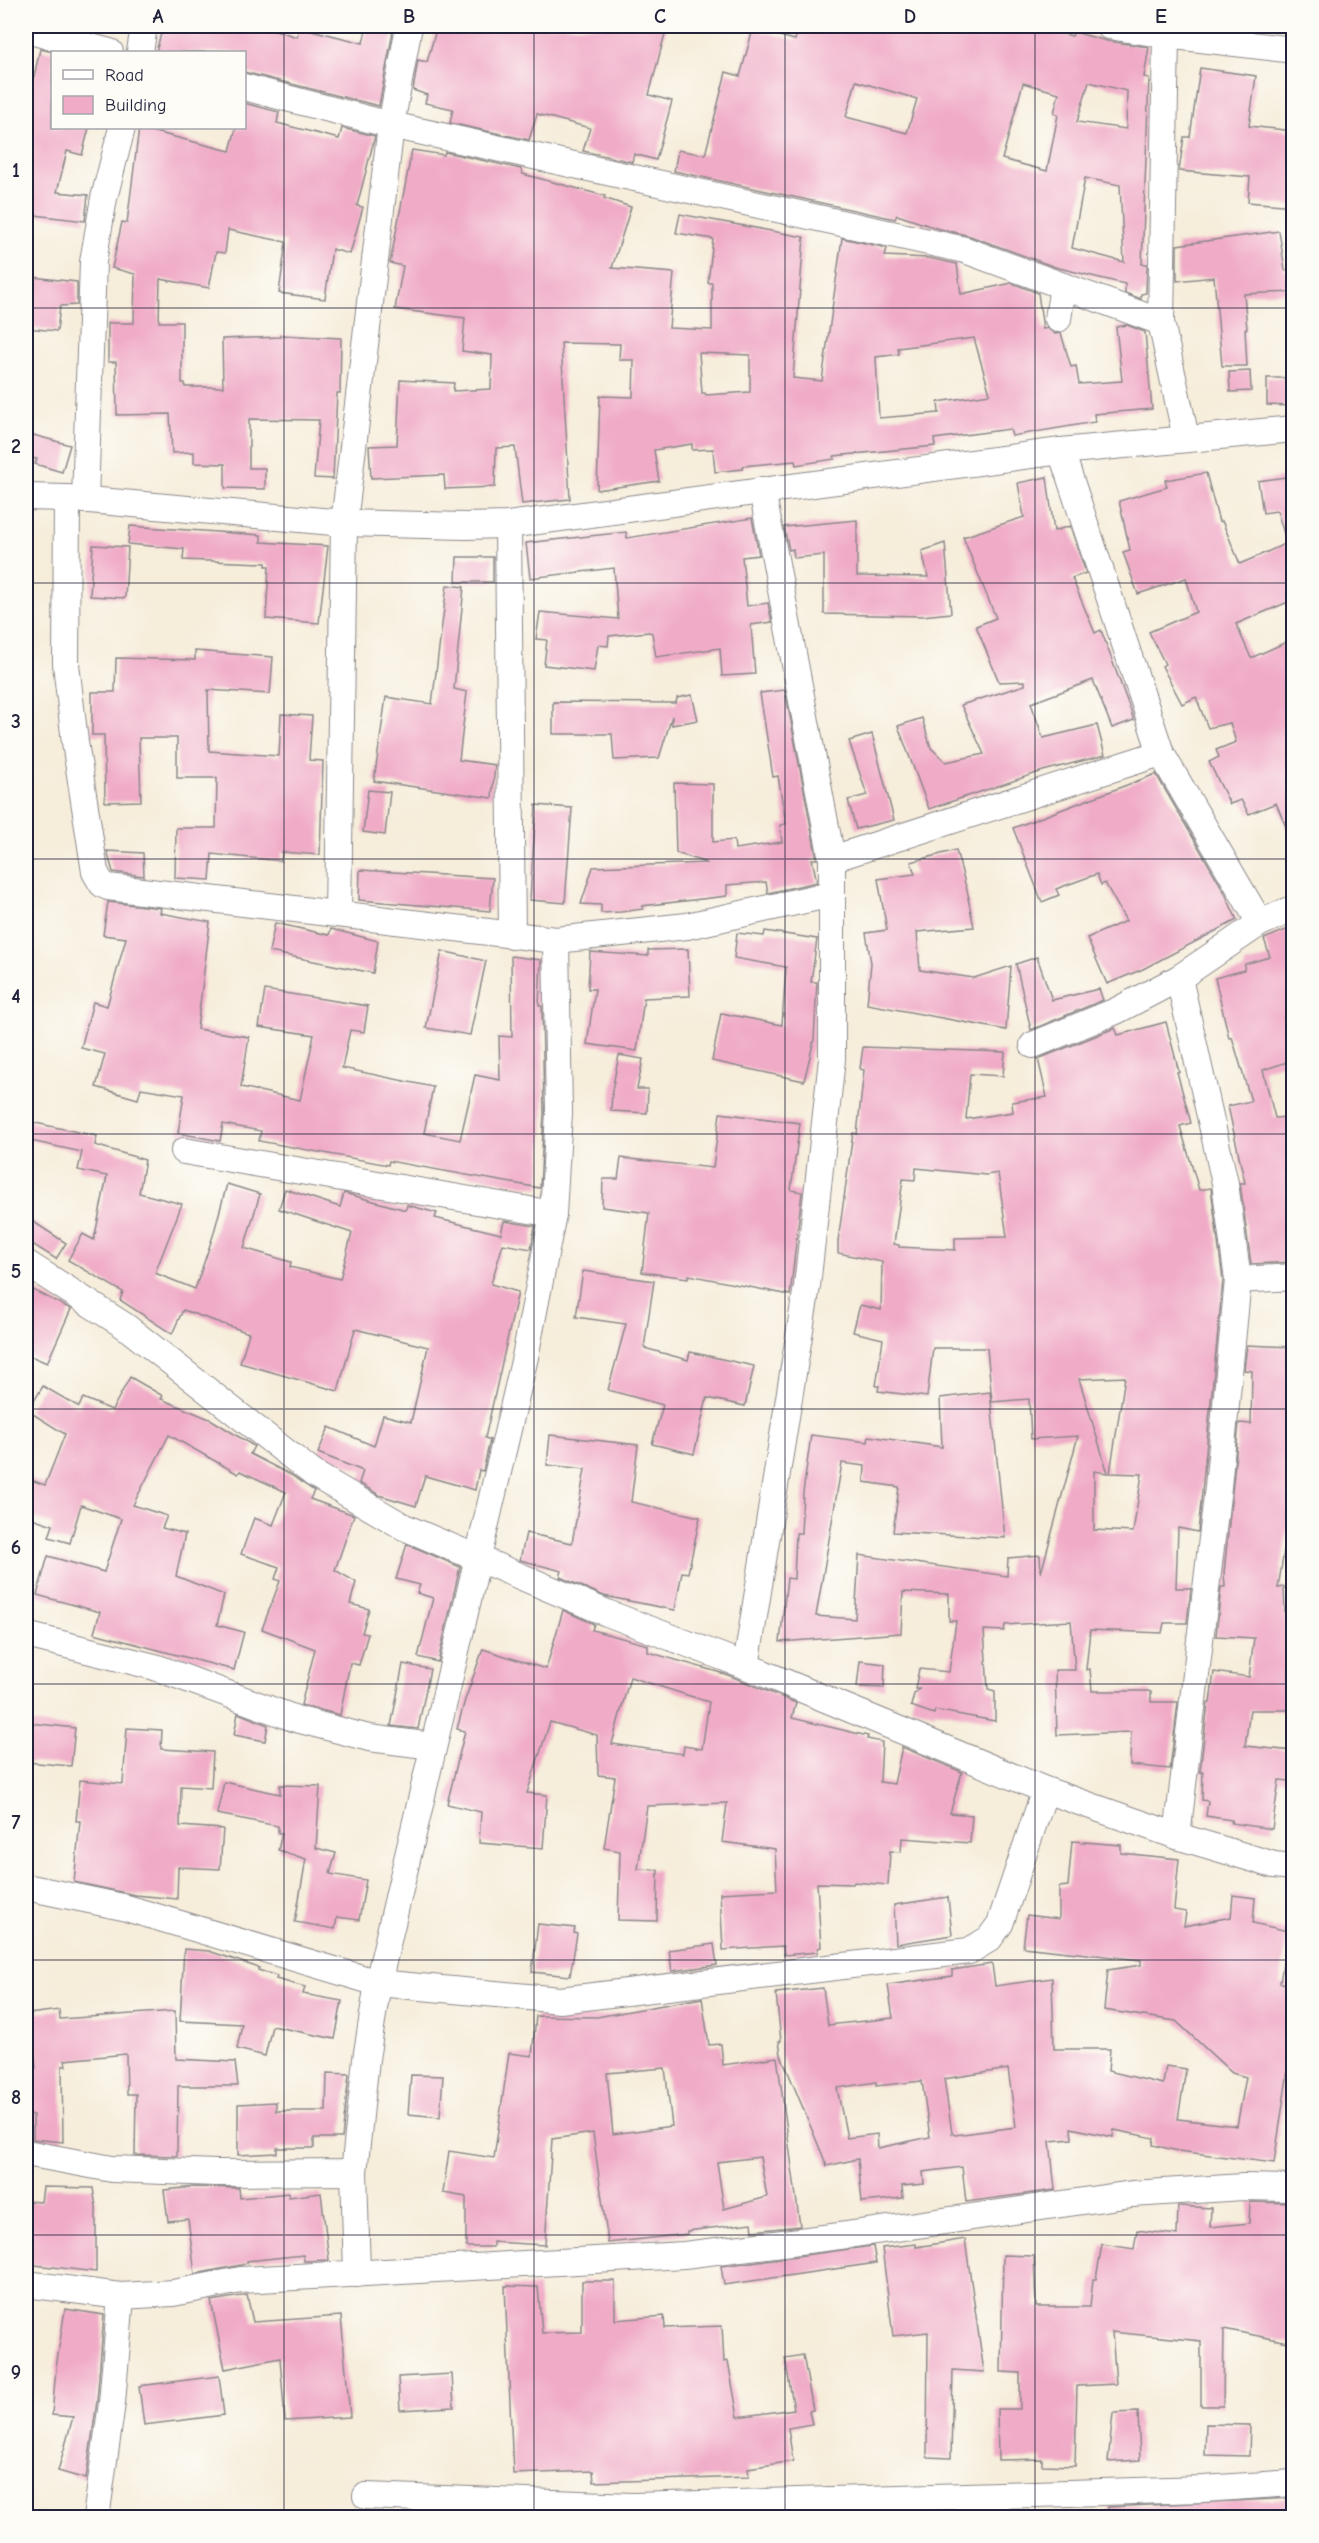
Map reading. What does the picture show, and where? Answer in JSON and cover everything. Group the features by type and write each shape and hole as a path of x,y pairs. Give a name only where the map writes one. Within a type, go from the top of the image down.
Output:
{"street":[{"path":"140,51 144,26"},
{"path":"338,914 344,522 392,126 409,26"},
{"path":"1109,26 1166,30 1293,50"},
{"path":"26,30 106,51"},
{"path":"1166,30 1161,322 1186,438"},
{"path":"246,88 392,126 965,250 1161,322"},
{"path":"122,129 104,198 93,262 66,664 75,742 98,879 102,884 114,889 556,940 687,927 832,894"},
{"path":"1058,319 1063,286"},
{"path":"26,497 76,499 344,522 508,525 1061,451 1293,429"},
{"path":"1061,451 1161,753 1260,923"},
{"path":"746,1666 807,1286 832,1059 832,859 762,490"},
{"path":"508,525 512,936"},
{"path":"832,859 1161,753"},
{"path":"1033,1045 1116,1011 1179,978 1260,923 1293,908"},
{"path":"357,2274 354,2172 366,2059 378,1983 525,1357 553,1214 559,1113 556,940"},
{"path":"1176,1836 1218,1487 1238,1280 1225,1183 1179,978"},
{"path":"184,1151 553,1214"},
{"path":"26,1263 125,1326 314,1474 404,1527 607,1613 746,1666 1045,1790 1176,1836 1274,1865 1293,1867"},
{"path":"1238,1280 1293,1277"},
{"path":"26,1635 155,1667 296,1719 369,1738 434,1746"},
{"path":"26,1887 123,1907 378,1983 561,2000 969,1951 989,1939 1000,1924 1045,1790"},
{"path":"26,2153 112,2169 196,2173 354,2172"},
{"path":"26,2284 121,2296 173,2293 241,2280 684,2254 840,2236 1132,2194 1243,2187 1293,2188"},
{"path":"96,2517 112,2403 121,2296"},
{"path":"366,2496 633,2506 1203,2489 1293,2483"}],"building":[{"path":"163,26 263,26 297,37 299,27 363,43 367,26 394,26 379,106 246,73 246,51 156,51"},
{"path":"437,26 667,26 649,95 672,101 656,160 634,154 632,162 583,151 590,128 537,114 529,140 450,123 453,109 425,103 427,95 413,90 418,60 427,62"},
{"path":"799,26 996,26 1017,32 1019,26 1034,26 1072,36 1074,32 1107,41 1149,47 1144,77 1149,78 1142,264 1147,264 1146,293 1141,294 1141,299 1125,293 1125,284 1055,267 970,236 897,215 895,219 674,171 678,150 705,155 726,72 740,76 753,29 795,40","holes":["856,81 917,99 907,133 846,117","1089,82 1127,91 1126,129 1077,122","1023,83 1059,93 1054,113 1058,115 1047,171 1002,159","1085,178 1120,185 1124,262 1072,248"]},
{"path":"40,49 51,52 51,129 89,129 82,155 67,151 57,192 88,195 85,221 26,214 26,114"},
{"path":"1200,68 1256,76 1249,126 1293,131 1293,206 1248,202 1250,177 1179,171 1184,137 1190,137"},
{"path":"246,104 279,112 277,123 339,139 342,128 375,136 357,206 363,207 350,254 332,249 325,299 279,293 286,242 228,230 225,253 216,252 209,288 160,279 159,322 182,322 182,383 185,383 185,387 223,387 222,339 280,337 280,335 341,338 340,393 337,393 333,479 314,478 319,420 249,419 249,468 265,468 265,489 225,488 225,464 194,463 194,452 172,453 170,414 117,415 116,362 108,362 108,323 134,323 135,274 112,268 122,222 127,223 139,129 230,151 236,129 246,129"},
{"path":"412,150 444,155 445,152 521,169 523,174 605,196 604,198 631,207 612,268 674,273 669,328 712,330 712,283 708,283 713,239 676,233 680,214 804,237 793,378 822,381 842,238 887,248 885,256 929,258 957,264 961,294 1012,283 1038,293 1043,329 1047,328 1055,334 1061,333 1071,367 1076,366 1079,384 1122,381 1116,327 1127,325 1145,332 1152,409 1094,414 1095,422 1012,436 1010,429 934,439 935,446 834,456 835,459 796,465 795,461 743,466 743,469 715,472 713,449 692,450 692,444 654,450 659,481 597,490 600,396 633,397 634,360 619,360 620,344 561,343 570,499 522,504 515,447 496,448 495,487 445,489 444,475 371,478 369,446 397,445 400,380 454,383 453,391 491,389 492,355 462,351 465,318 395,309 403,266 390,263","holes":["974,338 990,394 938,402 939,413 879,418 876,357 899,354 898,348","699,353 750,355 750,392 706,395 702,393"]},
{"path":"1279,231 1285,270 1293,270 1293,292 1244,294 1247,366 1222,366 1214,277 1177,281 1177,245"},
{"path":"32,277 77,282 77,305 60,306 57,331 26,328 26,305 30,305"},
{"path":"1250,371 1251,391 1230,392 1229,372"},
{"path":"1267,378 1293,378 1293,406 1267,405"},
{"path":"26,433 70,445 62,472 35,464 37,459 26,457"},
{"path":"1206,473 1219,522 1222,521 1240,564 1287,543 1277,511 1263,513 1258,481 1293,476 1293,600 1236,624 1251,658 1293,639 1293,843 1276,803 1249,814 1241,800 1230,804 1209,762 1219,757 1216,750 1236,742 1230,723 1208,728 1196,697 1182,704 1162,666 1165,664 1149,632 1196,612 1186,578 1138,594 1123,552 1130,550 1119,501 1167,487 1165,480"},
{"path":"1047,477 1054,531 1070,526 1086,573 1072,578 1095,633 1101,630 1134,720 1112,728 1093,680 1031,703 1043,738 1097,725 1105,755 1043,771 929,809 898,726 922,718 931,748 946,762 984,754 961,705 1025,685 1025,681 999,682 976,626 996,618 963,537 1024,517 1018,483"},
{"path":"752,518 759,555 742,557 747,606 768,603 772,622 751,625 755,674 722,676 720,648 656,657 652,633 649,632 609,636 608,646 598,645 594,671 544,665 547,640 536,639 540,612 618,619 614,568 530,578 526,543 626,532 627,538"},
{"path":"857,520 857,576 928,577 922,551 945,543 951,613 922,616 824,614 824,555 794,558 793,549 789,550 784,527"},
{"path":"130,526 261,535 261,542 328,546 319,623 266,619 269,566 266,566 266,563 183,560 184,549 128,544"},
{"path":"93,545 128,547 125,598 90,596"},
{"path":"457,557 493,557 493,582 456,582"},
{"path":"447,585 464,587 454,689 467,692 459,760 495,765 492,798 374,781 386,697 432,704"},
{"path":"195,651 273,657 270,694 208,690 209,751 279,756 281,714 312,716 309,760 323,761 320,855 282,852 281,861 212,854 210,880 175,878 176,828 216,828 217,778 177,778 177,738 139,738 141,801 105,802 104,735 92,735 92,692 115,692 116,658 195,660"},
{"path":"785,690 817,859 812,859 817,882 768,893 766,882 727,885 727,896 642,906 643,909 621,912 601,913 601,905 581,904 593,867 707,863 676,853 674,783 713,784 713,842 734,840 735,849 782,842 780,825 786,824 778,776 773,777 760,693"},
{"path":"692,695 698,720 672,725 672,716 659,758 614,760 612,734 553,734 553,702 676,703 677,698"},
{"path":"872,734 894,820 856,829 848,800 867,795 849,741"},
{"path":"1156,774 1224,891 1237,920 1143,969 1107,984 1087,938 1126,921 1105,883 1101,885 1097,874 1056,889 1059,895 1042,902 1013,828"},
{"path":"368,790 390,792 385,835 363,832"},
{"path":"536,805 572,808 565,903 530,900"},
{"path":"956,850 974,927 917,932 920,970 974,978 1011,966 1006,1030 867,1004 871,963 866,933 887,930 878,879 915,874 911,862"},
{"path":"107,851 143,853 144,876 113,872"},
{"path":"360,870 493,878 490,911 359,900"},
{"path":"108,902 161,908 160,913 210,922 197,1029 249,1037 241,1087 300,1100 314,1035 259,1027 265,990 368,1006 364,1032 350,1030 342,1068 433,1087 424,1133 460,1140 475,1075 500,1080 499,1036 512,1037 511,956 541,960 539,1006 542,1006 544,1113 540,1188 389,1161 388,1165 259,1141 261,1131 223,1124 220,1141 178,1133 184,1095 141,1088 138,1099 96,1087 105,1054 81,1048 93,1002 107,1006 126,938 103,935"},
{"path":"275,923 329,935 331,929 378,941 373,973 269,952"},
{"path":"1293,927 1293,1014 1284,1017 1293,1050 1293,1060 1263,1070 1275,1118 1288,1117 1293,1133 1293,1262 1251,1264 1240,1183 1245,1183 1228,1106 1251,1101 1232,1037 1229,1038 1215,978 1244,970 1245,964 1270,957 1264,939"},
{"path":"765,931 817,939 811,982 817,982 814,1040 804,1081 712,1061 721,1013 782,1025 786,967 734,958 737,933 764,936"},
{"path":"688,949 690,996 644,998 637,1051 587,1044 595,989 588,989 590,952 648,956 648,950"},
{"path":"442,951 486,961 470,1035 426,1028"},
{"path":"1037,957 1052,1000 1099,989 1103,1000 1031,1030 1016,964"},
{"path":"1166,1022 1191,1123 1180,1126 1199,1190 1211,1188 1223,1280 1198,1532 1178,1528 1176,1588 1191,1588 1187,1623 1164,1623 1162,1633 1090,1630 1086,1670 1090,1669 1092,1691 1148,1691 1151,1692 1151,1702 1178,1702 1170,1769 1130,1765 1131,1732 1057,1735 1055,1670 1075,1670 1071,1621 1005,1625 1004,1631 984,1630 988,1689 995,1691 995,1721 935,1710 934,1714 911,1706 914,1694 919,1689 915,1689 919,1669 949,1672 956,1621 949,1621 949,1594 903,1592 901,1633 780,1642 787,1578 794,1579 796,1533 801,1533 803,1493 811,1435 868,1442 869,1436 942,1447 940,1398 990,1392 1005,1538 893,1532 899,1487 864,1482 865,1466 842,1463 816,1616 855,1619 859,1555 1007,1576 1008,1558 1040,1555 1041,1573 1078,1436 1031,1439 1029,1399 992,1402 987,1348 933,1348 927,1397 878,1391 879,1386 876,1386 883,1339 853,1332 860,1305 881,1310 882,1262 838,1253 853,1133 857,1134 864,1070 860,1069 863,1047 1005,1052 1003,1076 970,1074 966,1119 1013,1112 1012,1102 1047,1097 1038,1059 1115,1028 1118,1035","holes":["916,1168 986,1175 998,1173 1007,1237 955,1238 955,1250 899,1247 894,1244 903,1179 915,1180","1125,1377 1110,1473 1142,1474 1133,1532 1094,1530 1094,1471 1108,1473 1079,1379"]},
{"path":"619,1055 643,1059 637,1089 648,1089 647,1113 611,1111 612,1090"},
{"path":"720,1113 800,1123 791,1190 802,1192 790,1295 689,1275 688,1278 642,1272 649,1213 602,1207 603,1179 618,1179 621,1158 713,1168"},
{"path":"26,1121 97,1136 95,1145 145,1160 139,1193 182,1204 155,1273 195,1289 227,1184 260,1194 244,1248 291,1262 290,1267 340,1279 352,1233 279,1209 285,1189 340,1207 344,1193 406,1210 407,1205 437,1213 435,1218 501,1234 504,1221 535,1226 531,1249 503,1244 491,1284 518,1292 485,1438 490,1440 483,1471 479,1470 475,1490 425,1476 416,1506 379,1495 359,1483 363,1471 318,1453 329,1427 374,1446 383,1415 411,1422 428,1347 355,1329 338,1391 240,1363 249,1333 183,1310 172,1334 120,1300 123,1292 68,1260 83,1234 94,1240 107,1176 78,1170 82,1152 26,1140"},
{"path":"26,1217 66,1243 56,1259 26,1240"},
{"path":"583,1271 654,1281 644,1348 688,1360 690,1352 754,1366 745,1406 707,1398 694,1454 652,1444 663,1405 608,1390 626,1324 576,1317"},
{"path":"33,1290 71,1309 47,1363 26,1354 26,1307"},
{"path":"1247,1345 1293,1347 1293,1502 1278,1588 1284,1587 1286,1640 1290,1640 1289,1682 1293,1682 1293,1710 1250,1710 1245,1746 1293,1751 1291,1781 1279,1780 1272,1829 1231,1823 1232,1820 1206,1816 1208,1801 1202,1800 1203,1772 1200,1772 1214,1672 1249,1677 1254,1638 1216,1636 1221,1587 1225,1587 1224,1573 1239,1423 1251,1424 1252,1371 1244,1370"},
{"path":"130,1377 163,1396 161,1399 212,1420 254,1446 250,1454 291,1475 314,1491 310,1499 354,1515 335,1570 356,1582 350,1604 369,1609 362,1633 368,1634 359,1665 350,1663 340,1715 301,1705 315,1649 262,1629 280,1581 275,1579 279,1567 241,1554 254,1518 273,1525 286,1492 240,1471 238,1474 169,1435 133,1505 167,1516 162,1528 185,1534 176,1576 224,1595 217,1625 244,1632 234,1670 94,1633 100,1612 37,1595 48,1556 104,1572 121,1519 81,1505 70,1543 49,1537 53,1525 26,1516 26,1478 45,1485 65,1434 28,1411 43,1386 79,1407 83,1398 112,1410"},
{"path":"550,1435 638,1445 631,1502 700,1517 688,1573 682,1572 675,1610 604,1596 560,1577 562,1571 520,1560 526,1533 572,1543 585,1469 547,1465"},
{"path":"407,1544 460,1567 438,1662 418,1657 433,1598 417,1593 420,1585 396,1579"},
{"path":"563,1610 594,1624 592,1630 648,1645 648,1652 728,1675 796,1703 792,1718 868,1736 867,1739 882,1742 880,1782 894,1784 902,1747 962,1772 950,1813 972,1815 970,1843 902,1838 901,1852 890,1851 888,1885 854,1882 853,1884 817,1883 821,1947 818,1948 818,1952 784,1955 783,1946 723,1950 720,1893 777,1890 775,1849 722,1842 727,1803 647,1806 638,1869 658,1870 657,1921 618,1920 620,1851 604,1848 615,1777 598,1775 597,1735 550,1722 527,1793 547,1795 543,1848 479,1843 481,1812 447,1804 465,1731 457,1729 483,1649 546,1669","holes":["630,1677 709,1702 702,1749 684,1746 683,1754 612,1744"]},
{"path":"860,1661 885,1664 884,1688 857,1687"},
{"path":"403,1664 430,1669 418,1729 391,1726"},
{"path":"238,1713 268,1725 265,1741 234,1735"},
{"path":"30,1723 75,1728 71,1766 26,1762"},
{"path":"127,1728 162,1730 161,1749 213,1752 211,1788 181,1786 180,1826 223,1829 220,1869 178,1867 177,1899 135,1895 74,1882 80,1821 76,1821 80,1780 123,1784"},
{"path":"224,1782 280,1794 280,1785 320,1786 316,1848 336,1853 330,1874 366,1880 359,1920 337,1917 335,1929 295,1922 306,1859 278,1850 282,1833 278,1833 278,1826 217,1814"},
{"path":"1072,1841 1121,1845 1121,1853 1179,1859 1174,1910 1186,1912 1184,1926 1231,1917 1233,1895 1255,1898 1253,1923 1288,1931 1280,1983 1293,1984 1293,2038 1274,2163 1178,2151 1153,2145 1154,2138 1114,2130 1113,2137 1071,2128 1072,2139 1050,2141 1055,2190 966,2202 962,2167 923,2172 924,2184 902,2186 903,2198 862,2202 858,2159 827,2166 781,2055 776,1993 823,1988 828,2025 893,2018 888,1985 952,1976 952,1970 992,1964 995,1986 1052,1978 1054,2049 1110,2049 1108,2071 1163,2084 1166,2066 1186,2069 1178,2119 1237,2126 1246,2077 1232,2073 1176,2021 1104,2010 1108,1970 1141,1965 1141,1960 1023,1947 1027,1915 1059,1919 1059,1887 1068,1886","holes":["1008,2069 1016,2127 955,2135 952,2133 944,2079","922,2081 930,2137 878,2148 877,2134 847,2138 837,2088 876,2082 876,2086"]},
{"path":"948,1897 952,1935 896,1944 894,1905"},
{"path":"538,1924 575,1928 574,1933 577,1934 570,1976 532,1972"},
{"path":"714,1944 717,1965 672,1971 669,1950"},
{"path":"184,1949 209,1951 259,1968 258,1970 277,1976 276,1979 305,1987 303,1994 342,2001 335,2039 272,2026 265,2056 237,2049 242,2024 180,2021"},
{"path":"702,1998 709,2045 721,2044 723,2065 777,2057 800,2226 753,2231 752,2223 687,2231 687,2234 608,2243 593,2133 552,2139 545,2245 493,2242 493,2247 466,2247 466,2197 443,2193 449,2151 494,2158 509,2053 532,2056 536,2016 597,2017","holes":["665,2068 672,2126 613,2134 607,2073","760,2157 767,2197 724,2209 717,2162"]},
{"path":"59,2010 60,2019 175,2011 176,2059 235,2062 238,2086 178,2086 177,2156 135,2155 136,2094 127,2094 126,2054 65,2060 66,2066 62,2066 63,2142 33,2139 33,2115 26,2115 26,2068 36,2068 29,2014"},
{"path":"327,2073 349,2074 342,2138 314,2138 314,2148 277,2148 277,2153 238,2155 238,2104 276,2102 276,2111 326,2111"},
{"path":"411,2075 443,2076 440,2117 408,2114"},
{"path":"43,2187 93,2188 96,2207 96,2272 26,2264 26,2201 41,2202"},
{"path":"195,2187 239,2188 240,2198 289,2193 289,2197 321,2193 329,2260 304,2261 303,2255 247,2261 241,2265 195,2274 188,2219 168,2221 164,2190"},
{"path":"1250,2202 1293,2203 1293,2343 1224,2329 1223,2406 1201,2406 1201,2341 1112,2332 1116,2384 1077,2386 1075,2466 1042,2465 1042,2459 998,2460 997,2409 1020,2409 1020,2373 1001,2372 1003,2255 1034,2256 1036,2307 1090,2307 1093,2279 1096,2279 1102,2244 1134,2249 1137,2230 1177,2235 1178,2206 1211,2208 1210,2227 1249,2223"},
{"path":"965,2239 984,2372 953,2370 951,2458 927,2457 928,2332 893,2336 882,2248 916,2244 916,2247"},
{"path":"873,2246 876,2263 724,2285 721,2266"},
{"path":"582,2281 615,2281 615,2320 664,2316 665,2328 722,2326 724,2362 728,2361 738,2417 794,2409 785,2358 803,2355 813,2410 809,2411 812,2424 788,2428 793,2461 748,2468 749,2477 594,2482 593,2471 513,2474 505,2286 538,2287 542,2333 582,2332"},
{"path":"247,2295 253,2322 341,2316 350,2417 285,2421 280,2358 225,2369 211,2301"},
{"path":"65,2309 104,2315 97,2401 86,2479 58,2471 73,2417 52,2415"},
{"path":"452,2374 454,2407 400,2410 398,2377"},
{"path":"219,2376 224,2415 144,2425 139,2386"},
{"path":"1138,2412 1140,2460 1108,2462 1113,2413"},
{"path":"1206,2424 1250,2425 1249,2456 1205,2455"},
{"path":"1293,2498 1293,2517 1109,2517 1108,2507"}]}
